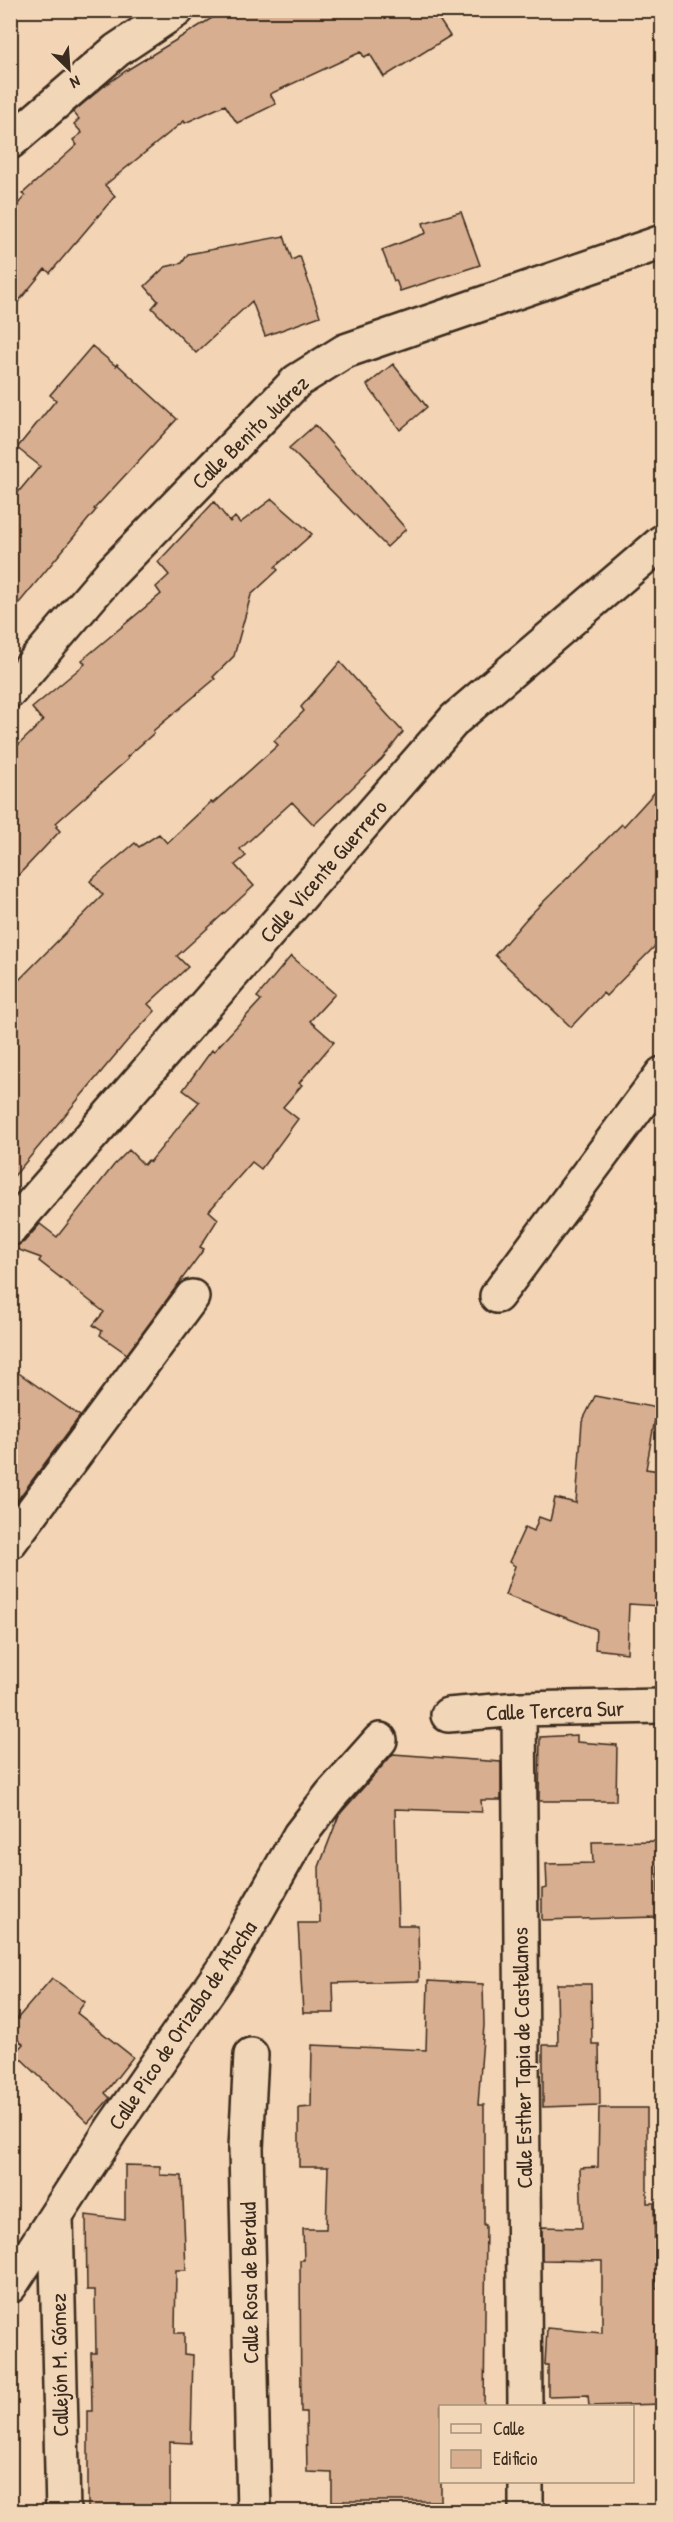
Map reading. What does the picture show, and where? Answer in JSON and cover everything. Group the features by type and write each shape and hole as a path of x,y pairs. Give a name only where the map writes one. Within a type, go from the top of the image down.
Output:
{"street":[{"path":"10,142 117,50 177,10"},
{"name":"Calle Benito Juárez","path":"10,691 110,574 297,381 345,351 663,242"},
{"name":"Calle Vicente Guerrero","path":"10,1229 455,719 663,542"},
{"path":"497,1296 663,1074"},
{"path":"13,1536 192,1298"},
{"name":"Calle Tercera Sur","path":"448,1714 519,1709 663,1706"},
{"name":"Calle Esther Tapia de Castellanos","path":"519,1709 525,2405"},
{"name":"Calle Pico de Orizaba de Atocha","path":"10,2286 112,2129 226,1965 300,1835 380,1740"},
{"name":"Calle Rosa de Berdud","path":"251,2055 246,2148 254,2511"},
{"name":"Callejón M. Gómez","path":"56,2218 63,2511"},
{"path":"526,2483 526,2511"}],"building":[{"path":"225,10 433,10 450,36 384,77 370,54 364,57 361,52 270,94 276,104 237,123 225,105 185,123 184,121 105,185 115,196 50,273 45,269 10,312 10,213 25,196 22,194 77,145 73,140 82,133 74,124 79,119 73,112 127,70"},
{"path":"461,212 480,265 400,291 382,250 426,233 423,223"},
{"path":"284,236 292,260 300,256 320,316 265,336 252,301 196,353 152,308 158,301 145,286 165,267 182,263 188,254"},
{"path":"92,346 116,366 117,364 177,419 94,509 96,510 10,614 10,502 40,466 17,448 56,400 50,395"},
{"path":"393,364 427,407 400,430 367,385"},
{"path":"315,425 406,529 387,547 289,448"},
{"path":"272,499 312,534 275,567 278,570 251,595 234,656 213,677 215,679 153,731 154,733 127,757 128,759 56,823 60,831 10,884 10,753 43,721 32,708 85,664 82,660 161,594 156,587 169,575 158,562 214,502 230,522 235,517 240,523"},
{"path":"340,662 403,732 382,759 314,825 292,802 240,849 246,856 235,865 254,886 177,956 188,967 148,1004 155,1011 127,1041 10,1181 10,991 103,895 90,881 135,843 139,847 159,834 167,843 211,802 213,803 278,745 274,741 304,711 301,707"},
{"path":"663,783 663,938 606,996 603,993 571,1027 495,955 527,918 622,824 624,826"},
{"path":"291,956 335,994 310,1021 334,1042 299,1083 302,1085 283,1107 298,1119 261,1169 252,1162 209,1211 218,1219 200,1247 204,1249 127,1354 100,1335 102,1331 93,1325 104,1312 39,1261 41,1258 11,1247 24,1242 40,1224 57,1237 114,1165 129,1150 144,1165 148,1160 150,1162 199,1102 183,1090 212,1050 214,1051 261,1000 257,997"},
{"path":"10,1367 80,1416 10,1510"},
{"path":"595,1396 657,1408 646,1469 660,1471 660,1606 629,1604 627,1653 595,1649 596,1629 505,1595 515,1566 509,1562 525,1527 534,1531 539,1517 550,1521 555,1498 576,1503 582,1422"},
{"path":"577,1735 577,1742 617,1745 616,1801 539,1801 540,1737"},
{"path":"393,1754 501,1762 501,1800 481,1800 482,1812 395,1809 398,1925 418,1925 419,1981 333,1983 334,2013 303,2013 298,1923 320,1923 319,1867 339,1815"},
{"path":"658,1841 658,1917 542,1920 542,1889 547,1888 546,1864 593,1863 592,1842"},
{"path":"52,1978 85,2002 77,2013 133,2057 105,2093 110,2098 88,2123 15,2053 23,2044 10,2034 10,2027"},
{"path":"428,1981 483,1984 484,2025 478,2105 484,2105 484,2225 486,2225 484,2405 439,2405 441,2501 332,2501 332,2473 307,2472 306,2412 301,2412 300,2260 304,2260 303,2229 326,2229 328,2167 299,2167 299,2108 311,2107 312,2045 426,2050"},
{"path":"557,1984 591,1984 592,2044 599,2044 600,2105 543,2107 543,2045 558,2045"},
{"path":"599,2108 647,2108 647,2203 654,2203 656,2289 663,2289 663,2404 589,2405 588,2395 548,2396 548,2365 545,2365 547,2328 602,2333 602,2261 542,2260 542,2227 582,2228 580,2168 598,2167"},
{"path":"125,2165 160,2166 160,2175 182,2176 186,2270 176,2270 175,2333 184,2333 184,2354 193,2355 191,2443 170,2442 170,2511 88,2511 88,2411 92,2411 91,2353 96,2353 95,2290 87,2290 86,2215 125,2220"}]}
